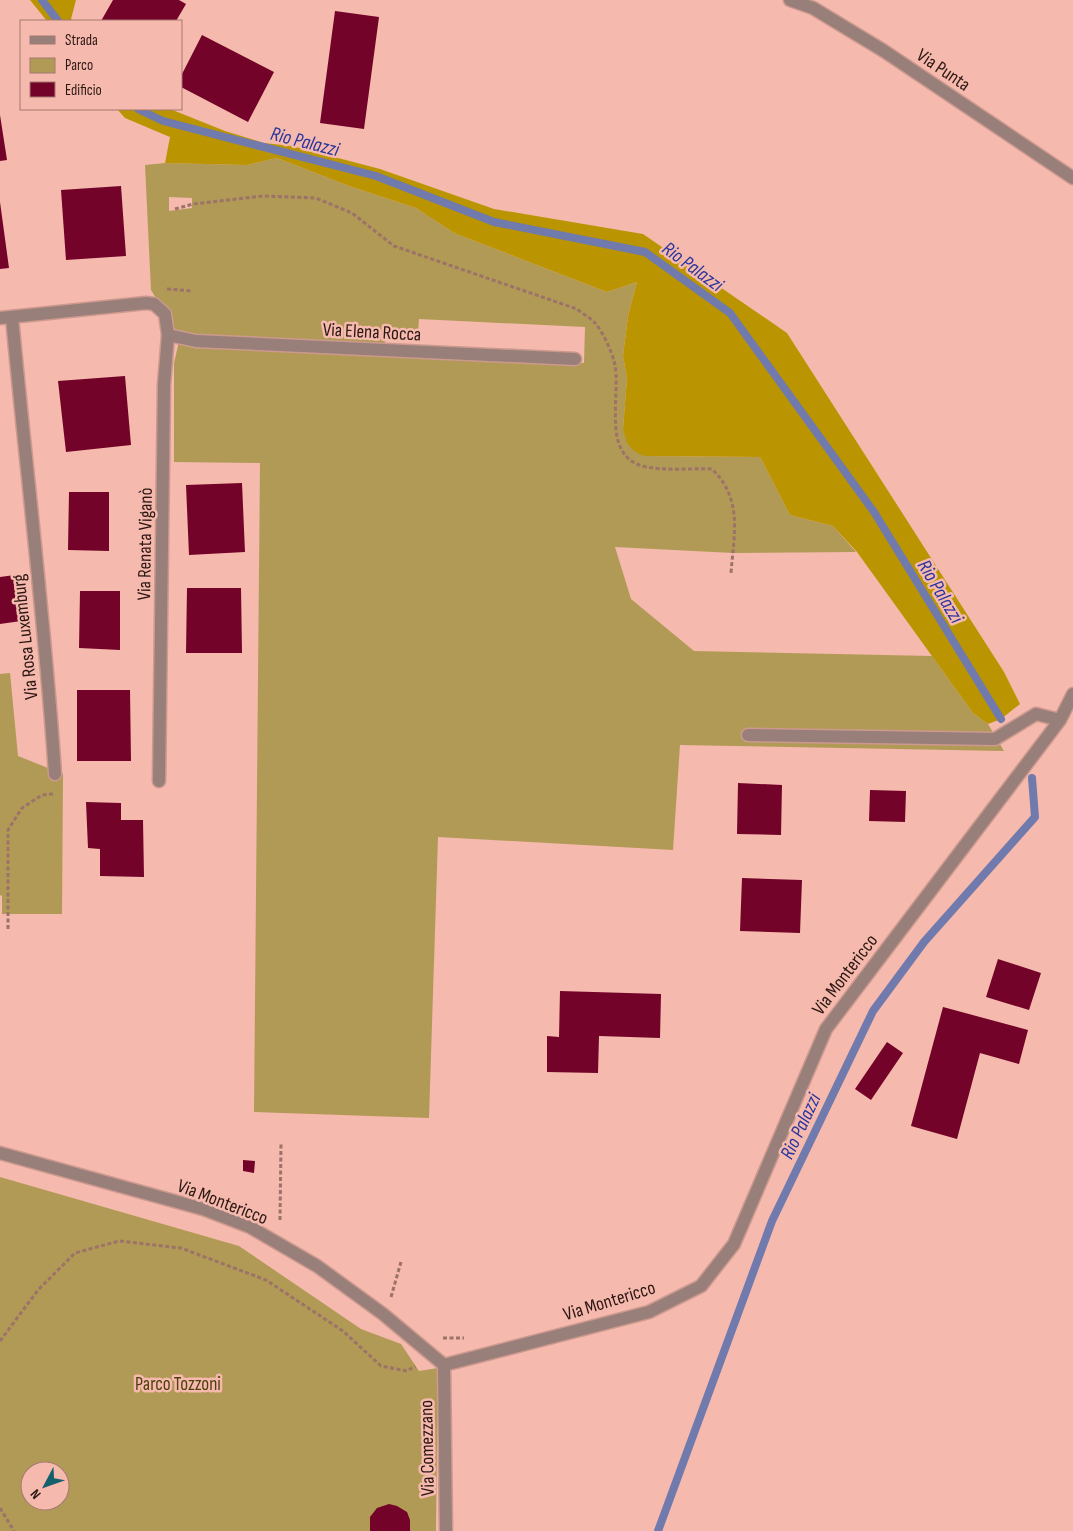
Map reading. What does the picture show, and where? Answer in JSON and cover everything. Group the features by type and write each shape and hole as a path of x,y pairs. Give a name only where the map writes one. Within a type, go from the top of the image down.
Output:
{"street":[{"name":"Via Punta","path":"790,0 814,8 884,51 1073,178"},
{"name":"Via Rosa Luxemburg","path":"55,774 47,655 6,318 146,303 154,304 161,309"},
{"name":"Via Renata Viganò","path":"159,781 164,385 168,335 168,321 161,309"},
{"name":"Via Elena Rocca","path":"168,335 196,341 575,359"},
{"name":"Via Montericco","path":"0,1152 203,1209 250,1227 318,1266 383,1314 444,1365 649,1312 701,1286 734,1244 826,1029 1060,720 1073,694"},
{"path":"748,735 995,739 1036,714 1060,720"},
{"name":"Via Comezzano","path":"444,1365 446,1531"}],"path":[{"path":"175,209 193,204 264,196 316,198 352,213 394,246 577,309 596,324 614,359 617,378 615,430 618,448 630,460 646,467 712,469 723,480 734,504 731,573"},
{"path":"164,289 192,291"},
{"path":"8,929 8,830 22,808 42,795 58,794 55,774"},
{"path":"280,1220 281,1143"},
{"path":"0,1341 38,1290 76,1253 120,1241 181,1248 266,1280 343,1331 381,1366 407,1371 416,1366"},
{"path":"391,1298 401,1262"},
{"path":"0,1508 14,1531"}],"green space":[{"path":"277,158 349,186 416,208 454,233 607,292 637,282 628,316 623,356 627,378 623,429 644,456 760,457 790,515 833,526 856,552 733,553 615,547 631,599 694,651 932,656 973,713 988,724 1004,751 680,745 673,850 438,837 429,1118 254,1112 260,463 174,462 174,363 180,337 151,290 145,165 165,163 247,165","holes":["169,197 192,198 192,208 169,211","419,319 585,327 584,363 384,354 386,331 418,334"]},
{"path":"10,673 18,756 63,774 62,914 2,914 2,896 0,895 0,674"},
{"name":"Parco Tozzoni","path":"0,1177 239,1246 361,1329 401,1344 419,1371 438,1368 436,1531 0,1531"}],"shaded area":[{"path":"30,0 76,0 72,20 46,20"},
{"path":"118,110 172,110 225,131 264,143 292,146 380,169 494,209 643,234 787,333 1004,672 1020,704 1001,719 988,724 973,713 857,552 833,526 790,515 760,457 644,456 634,451 627,443 623,429 627,378 623,356 628,316 637,282 607,292 454,233 416,208 349,186 277,158 247,165 165,163 170,137 125,118"}],"building":[{"path":"113,0 179,0 186,4 177,20 102,20"},
{"path":"335,11 379,17 364,129 320,123"},
{"path":"202,35 274,72 248,122 182,88 182,74"},
{"path":"0,115 7,160 0,161"},
{"path":"121,186 126,256 66,260 61,190"},
{"path":"0,202 9,268 0,269"},
{"path":"125,376 131,445 66,452 58,381"},
{"path":"242,483 245,552 189,555 186,485"},
{"path":"69,492 109,492 109,551 68,550"},
{"path":"15,575 21,621 0,624 0,577"},
{"path":"187,588 241,588 242,653 186,653"},
{"path":"80,591 120,591 120,650 79,648"},
{"path":"77,690 130,690 131,761 77,761"},
{"path":"738,783 782,785 781,835 737,834"},
{"path":"870,790 906,791 905,822 869,821"},
{"path":"86,802 121,803 121,820 143,820 144,877 100,876 100,849 88,848"},
{"path":"742,878 802,880 800,933 740,931"},
{"path":"998,959 1041,973 1029,1010 986,997"},
{"path":"560,991 661,994 660,1038 599,1036 598,1073 547,1072 547,1036 559,1037"},
{"path":"943,1007 1028,1030 1019,1064 980,1053 957,1139 911,1126"},
{"path":"887,1042 903,1053 871,1100 855,1089"},
{"path":"243,1160 255,1161 254,1173 243,1171"},
{"path":"389,1504 407,1512 410,1520 410,1531 370,1531 370,1517 377,1508"}],"waterway":[{"name":"Rio Palazzi","path":"42,0 57,20"},
{"name":"Rio Palazzi","path":"140,110 163,121 376,176 494,222 645,252 730,313 874,512 1001,719"},
{"name":"Rio Palazzi","path":"658,1531 772,1221 873,1011 924,942 1035,817 1032,778"}]}
